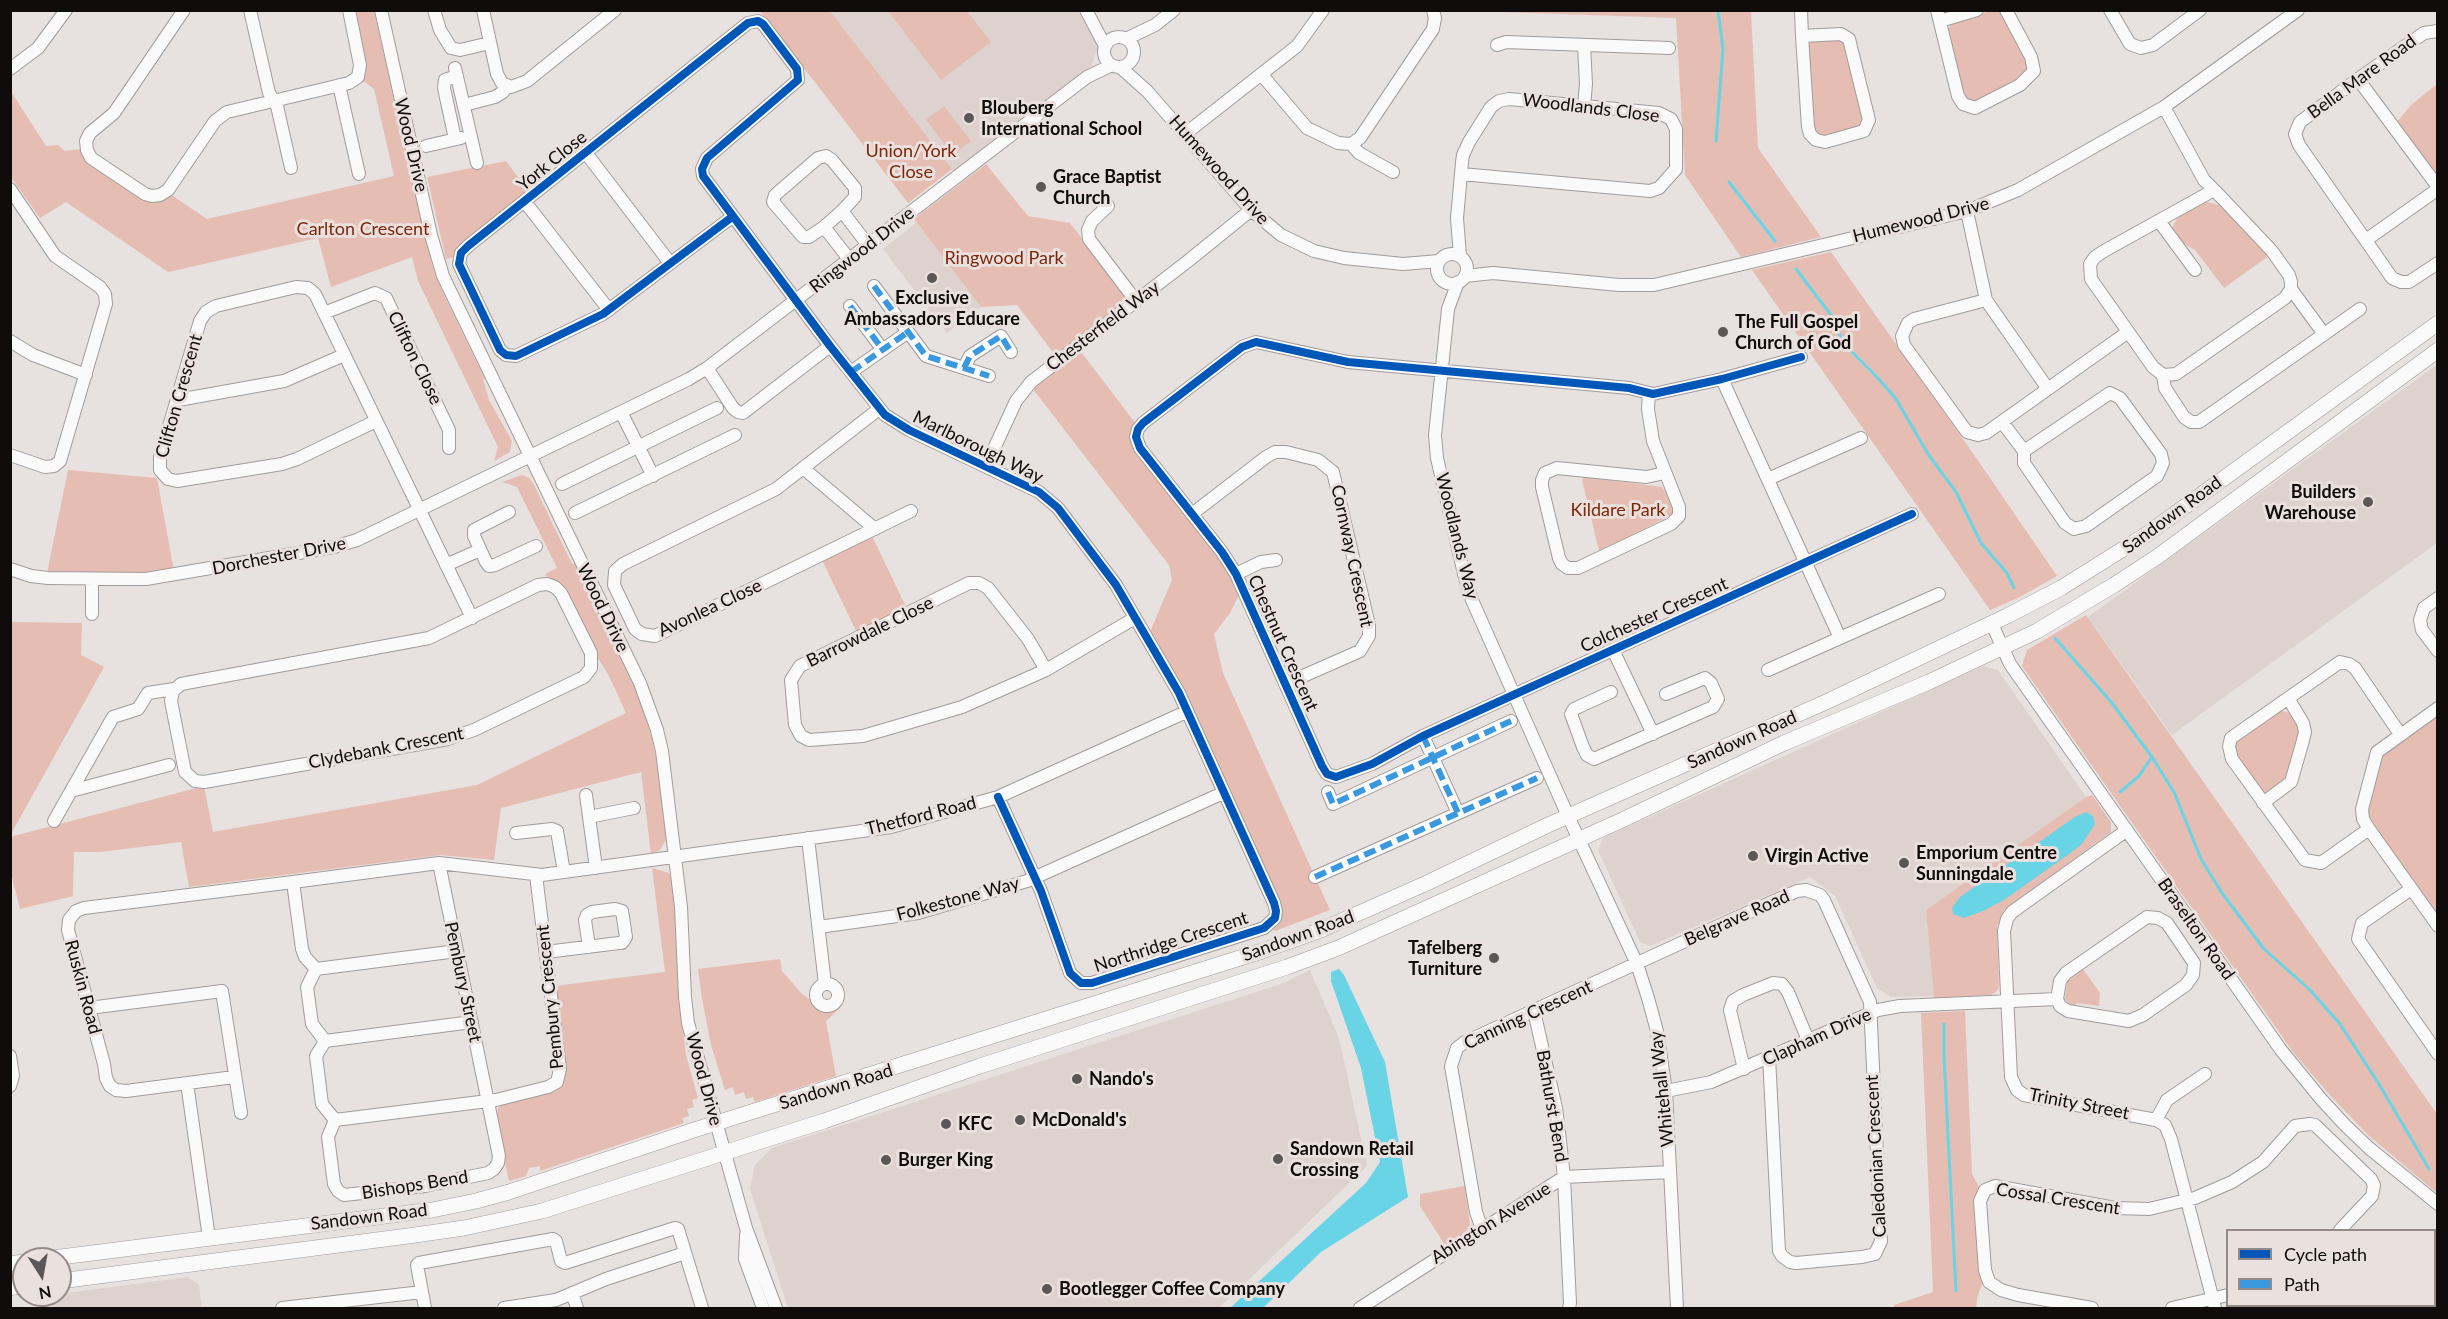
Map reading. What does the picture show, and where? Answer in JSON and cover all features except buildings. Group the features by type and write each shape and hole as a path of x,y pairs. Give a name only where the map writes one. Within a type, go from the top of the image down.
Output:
{"main road":[{"name":"Sandown Road","path":"72,1256 432,1210 476,1201 1276,946 1377,906 1568,816 1764,730 1992,624 2061,588 2118,554 2438,324"},
{"name":"Sandown Road","path":"72,1279 464,1228 560,1206 824,1121 980,1065 1295,964 1338,948 1784,743 2002,648 2065,615 2157,557 2438,350"}],"street":[{"path":"10,69 38,48 66,10"},
{"path":"184,10 114,113 90,133 86,146 91,158 145,194 152,196 160,195 168,190 219,118 232,110 349,83 358,77 360,72 349,10"},
{"path":"250,10 269,93 278,106 291,168"},
{"name":"Wood Drive","path":"381,10 439,265 452,297 649,705 662,751 681,907 687,1017 746,1228 776,1308"},
{"path":"434,10 440,30 451,48 460,50 490,43"},
{"path":"483,10 497,74 502,83 508,86 518,86 527,81 615,10"},
{"path":"1155,25 1111,40 1110,58 1133,55 1155,25 1174,10"},
{"path":"1185,134 1301,41 1323,10"},
{"path":"1261,74 1307,128 1338,143 1351,144 1360,138 1433,29 1435,18 1433,10"},
{"path":"1801,10 1802,36 1810,134 1816,140 1825,142 1861,134 1867,128 1869,120 1851,42 1841,34 1802,36"},
{"path":"1977,10 1939,16 1958,96 1963,104 1975,108 2020,85 2034,71 2031,57 2006,10"},
{"path":"2110,10 2130,44 2144,48 2152,45 2200,10"},
{"name":"Humewood Drive","path":"1462,270 1619,285 1654,285 1967,211 2018,190 2164,107 2298,10"},
{"name":"Humewood Drive","path":"1088,13 1122,38 1133,55 1147,91"},
{"name":"Humewood Drive","path":"1088,13 1110,58 1147,91 1251,210 1281,235 1314,251 1344,258 1442,267"},
{"name":"York Close","path":"732,217 609,310 516,356 506,355 500,350 460,268 459,258 468,246 748,22 760,22 796,69 799,77 794,86 704,161 702,169 703,176 732,217 796,300"},
{"name":"Bella Mare Road","path":"2366,240 2299,145 2295,134 2300,122 2358,79 2424,33 2438,31"},
{"path":"1497,45 1506,42 1669,48"},
{"path":"1584,45 1586,84 1584,106"},
{"name":"Ringwood Drive","path":"530,456 707,368 1110,58"},
{"path":"455,139 444,88 446,80 456,72 477,163"},
{"path":"2358,79 2438,188 2366,240 2396,281 2413,280 2438,262"},
{"path":"339,85 359,174"},
{"path":"464,105 495,97 508,86"},
{"name":"Woodlands Close","path":"1461,174 1645,192 1659,188 1674,172 1677,162 1676,129 1667,116 1659,113 1509,99 1499,101 1491,107 1463,155 1461,174 1457,218 1462,270"},
{"path":"2164,107 2204,180 2272,251 2289,275 2291,289 2324,334"},
{"path":"426,146 471,136"},
{"path":"1351,144 1359,153 1393,172"},
{"path":"586,153 670,262"},
{"path":"826,156 850,179 856,190 855,197 842,211 824,227 809,237 803,237 773,204 774,195 818,158 826,156"},
{"path":"2214,190 2098,255 2090,264 2091,279 2153,368 2163,375 2176,374 2285,298 2291,289"},
{"path":"10,455 45,467 58,463 105,308 105,294 97,285 55,256 11,191"},
{"path":"525,202 609,310"},
{"path":"1108,206 1092,221 1088,230 1089,239 1136,301"},
{"name":"Chesterfield Way","path":"986,466 1016,401 1024,389 1251,210"},
{"path":"842,211 868,245"},
{"path":"1967,211 1986,300 2048,389"},
{"name":"Woodlands Close","path":"1442,267 1457,218"},
{"path":"2159,221 2195,270"},
{"path":"824,227 849,259"},
{"path":"1442,267 1462,270"},
{"path":"1442,267 1462,270"},
{"name":"Woodlands Way","path":"1442,267 1448,309 1435,442 1440,470 1468,588 1568,816"},
{"name":"Woodlands Way","path":"1448,309 1462,270"},
{"path":"874,285 926,356 989,376"},
{"name":"Clifton Crescent","path":"376,421 282,464 172,481 161,473 159,465 200,321 210,308 302,286 313,291 472,618"},
{"name":"Clifton Close","path":"324,313 375,293 386,298 449,430 449,448"},
{"name":"Marlborough Way","path":"796,300 879,409 900,426 1039,492 1058,508 1116,585 1179,693 1274,903 1275,918"},
{"path":"1986,300 1914,319 1904,329 1903,341 1967,432 1982,435 2128,332"},
{"path":"850,306 883,350"},
{"path":"2163,375 2167,391 2184,417 2191,422 2199,422 2360,309"},
{"path":"851,372 908,332"},
{"path":"964,368 970,356 1001,336 1011,352"},
{"path":"10,341 33,355 86,375"},
{"name":"Chestnut Crescent","path":"1442,371 1348,362 1261,342 1246,345 1143,423 1137,433 1137,441 1140,448 1222,552 1236,574 1322,766 1332,776 1341,777 1354,772 1424,736 1515,694"},
{"path":"707,368 733,408 743,413 830,346"},
{"path":"177,400 284,381 344,355"},
{"path":"1442,371 1629,388 1648,394 1669,392 1801,357"},
{"path":"1722,379 1840,638"},
{"path":"2002,422 2024,451 2024,463 2065,523 2074,529 2086,526 2157,476 2163,468 2161,454 2120,398 2113,393 2103,395 2024,451"},
{"path":"1648,394 1652,436 1680,511 1674,522 1578,568 1568,568 1562,564 1542,487 1545,473 1557,468 1646,477 1665,473"},
{"path":"562,484 717,408"},
{"name":"Avonlea Close","path":"879,409 766,495 619,567 614,576 614,585 638,632 650,636 659,634 911,511"},
{"path":"621,412 653,476"},
{"path":"575,513 735,435"},
{"path":"1768,479 1861,438"},
{"name":"Cornway Crescent","path":"1192,514 1275,452 1286,452 1318,460 1333,472 1369,625 1369,636 1360,651 1285,684"},
{"name":"Dorchester Drive","path":"10,568 40,578 128,580 164,577 334,548 357,540 530,456"},
{"path":"804,468 875,529"},
{"path":"509,512 475,529 474,536 486,562 492,566 536,546"},
{"name":"Colchester Crescent","path":"1515,694 1912,514"},
{"path":"446,566 480,550"},
{"path":"1236,574 1261,562 1276,560"},
{"path":"92,579 92,614"},
{"name":"Barrowdale Close","path":"1046,670 1028,639 988,588 979,583 969,583 800,666 791,680 795,725 801,736 809,740 872,734 962,708 1046,670 1136,618"},
{"name":"Clydebank Crescent","path":"538,585 552,585 561,593 591,653 591,668 584,677 461,735 199,782 191,779 183,768 171,701 174,689 184,682 420,640 436,636 472,618 538,585"},
{"path":"1768,670 1939,594"},
{"path":"2438,598 2424,608 2420,620 2422,630 2438,651"},
{"name":"Braselton Road","path":"1992,624 2010,664 2281,1050 2321,1099 2369,1148 2438,1204"},
{"path":"1613,650 1653,734"},
{"path":"2369,829 2321,863 2310,862 2299,854 2232,759 2229,746 2231,738 2340,662 2355,668 2400,734"},
{"path":"1611,692 1574,710 1571,714 1571,719 1587,755 1597,759 1713,707 1718,699 1711,683 1705,678 1666,694"},
{"path":"54,821 113,717 138,709 148,693 174,689"},
{"path":"2263,803 2291,782 2305,732 2303,723 2288,698"},
{"path":"2438,708 2382,747 2374,759 2362,809 2363,819 2369,829 2438,926"},
{"name":"Thetford Road","path":"293,882 439,863 536,875 891,827 998,797 1186,712"},
{"path":"1328,792 1334,804 1511,722"},
{"path":"1424,736 1458,813"},
{"path":"71,790 169,765"},
{"path":"1316,877 1538,778"},
{"name":"Folkestone Way","path":"819,927 918,913 1035,879 1223,793"},
{"path":"585,795 597,868"},
{"path":"998,797 1035,879"},
{"path":"589,817 634,808"},
{"name":"Whitehall Way","path":"1568,816 1637,964 1657,1031 1666,1091 1677,1308"},
{"path":"516,832 552,829 557,831 564,872"},
{"name":"Trinity Street","path":"2127,830 2009,915 2004,926 2011,1077 2020,1093 2029,1096 2156,1120"},
{"path":"808,838 825,984"},
{"name":"Pembury Street","path":"439,863 488,1101"},
{"name":"Pembury Crescent","path":"488,1101 552,1086 559,1079 560,1070 536,875"},
{"name":"Northridge Crescent","path":"1035,879 1070,973 1077,981 1085,984 1264,928 1275,918"},
{"path":"293,882 302,949 305,957 316,969"},
{"name":"Ruskin Road","path":"234,1077 126,1091 113,1088 106,1078 68,930 69,920 76,911 84,908 293,882"},
{"path":"2411,889 2362,923 2358,939 2438,1054"},
{"name":"Belgrave Road","path":"1637,964 1797,891 1813,891 1820,895 1828,909 1870,1002 1870,1011"},
{"path":"2147,917 2158,918 2167,923 2194,963 2193,975 2186,985 2144,1015 2129,1021 2068,1011 2060,1006 2057,999 2060,981 2066,973 2147,917"},
{"path":"546,952 589,947"},
{"path":"316,969 457,951"},
{"name":"Canning Crescent","path":"1482,1229 1476,1212 1451,1066 1457,1048 1465,1042 1637,964"},
{"path":"316,969 307,987 312,1024 325,1041"},
{"path":"1744,1068 1730,1010 1733,1001 1743,995 1773,982 1782,984 1788,992 1808,1040"},
{"path":"89,1008 222,991 241,1113"},
{"name":"Clapham Drive","path":"1666,1091 1711,1082 1870,1011 1900,1006 2057,999"},
{"name":"Bathurst Bend","path":"1534,1011 1556,1108 1564,1177 1569,1308"},
{"name":"Caledonian Crescent","path":"1769,1057 1779,1251 1785,1260 1796,1263 1875,1254 1881,1241 1870,1011"},
{"path":"325,1041 472,1022"},
{"path":"325,1041 316,1056 322,1104 335,1120 488,1101"},
{"path":"10,1056 13,1076 10,1086"},
{"path":"2172,1308 2214,1303 2169,1133 2165,1125 2156,1120 2168,1100 2205,1074"},
{"path":"187,1083 209,1238"},
{"name":"Bishops Bend","path":"335,1120 328,1137 334,1184 341,1193 351,1195 425,1186 494,1170 499,1156 488,1101"},
{"path":"2187,1200 2250,1172 2276,1150 2295,1126 2310,1124 2315,1125 2371,1179 2374,1185 2372,1196 2341,1229"},
{"name":"Abington Avenue","path":"1360,1308 1564,1177 1670,1172"},
{"name":"Cossal Crescent","path":"2092,1308 2018,1295 2001,1290 1989,1282 1985,1270 1980,1201 1985,1190 1995,1186 2126,1210 2149,1209 2187,1200"},
{"path":"425,1308 418,1263 553,1239 556,1241 561,1262 565,1263 675,1227 678,1229 702,1308"},
{"name":"Wood Drive","path":"746,1228 745,1259 763,1308"},
{"path":"504,1308 556,1300 606,1279 686,1253"},
{"path":"282,1308 422,1292"},
{"path":"572,1293 577,1308"}],"shaded area":[{"name":"Blouberg International School","path":"830,11 1077,11 1094,34 1098,47 1091,67 954,173"},
{"name":"Exclusive Ambassadors Educare","path":"917,222 981,307 947,333 883,249"},
{"path":"2437,365 2437,543 2172,735 2088,617"},
{"path":"1983,666 1998,670 2086,797 1926,910 1934,996 1891,997 1877,988 1835,896 1810,877 1650,946 1640,942 1598,850 1603,838"},
{"path":"1310,970 1339,1038 1367,1166 1219,1308 788,1308 750,1189 755,1165 772,1148 1281,984"},
{"path":"188,1277 199,1285 202,1308 53,1308 72,1307 72,1292"}],"green space":[{"name":"Carlton Crescent","path":"350,11 374,11 432,264 441,289 485,379 483,379 489,400 512,441 510,452 494,461 498,447 418,281 412,257 331,287 318,238 168,272 66,202 40,218 11,177 10,90 46,146 58,145 65,151 81,149 151,202 163,200 170,194 207,219 394,176 374,89 358,77"},
{"name":"Union/York Close","path":"760,11 830,11 952,169 908,203"},
{"path":"888,11 967,11 991,42 941,80"},
{"path":"1471,11 1751,11 1758,148 1821,237 1741,257 1685,175 1676,18"},
{"path":"1991,11 2000,12 2004,16 2029,63 2029,73 1980,103 1968,102 1963,96 1948,30 1958,20"},
{"path":"1841,37 1845,40 1867,116 1861,129 1826,139 1814,133 1806,52 1810,41"},
{"path":"2437,84 2437,177 2396,123 2411,105"},
{"path":"944,106 971,141 953,155 926,120"},
{"path":"506,161 529,192 458,248 454,257 446,259 427,177"},
{"name":"Ringwood Park","path":"986,164 1028,216 1070,223 1124,293 1121,307 1056,356 1017,305 981,307 914,219"},
{"path":"2206,202 2220,205 2270,255 2224,288 2195,250 2179,241 2172,228 2178,217"},
{"path":"1831,252 2057,576 2018,598 1990,610 1752,270"},
{"path":"1079,349 1136,424 1134,428 1227,568 1239,595 1230,613 1214,634 1223,673 1330,910 1275,931 1273,928 1279,922 1150,632 1172,580 1169,565 1032,388"},
{"path":"68,470 157,478 174,571 47,573"},
{"path":"522,475 533,483 572,564 575,563 637,693 651,734 658,768 667,838 660,850 651,854 641,772 501,808 494,860 441,855 189,887 181,842 100,852 74,852 73,896 20,909 11,873 10,837 204,786 213,832 477,785 626,713 608,674 545,574 557,568 517,487 502,482"},
{"name":"Kildare Park","path":"1584,477 1662,487 1669,496 1673,513 1599,551 1582,480"},
{"path":"872,536 907,609 857,633 822,560"},
{"path":"2086,615 2437,1114 2437,1193 2368,1135 2293,1052 2022,666 2027,650"},
{"path":"11,622 82,623 81,655 104,667 11,834"},
{"path":"2279,710 2290,713 2300,728 2287,781 2269,793 2265,793 2261,792 2234,755 2232,745 2237,738"},
{"path":"2437,714 2437,918 2366,812 2381,755"},
{"path":"2092,795 2111,822 2111,832 2004,910 1997,926 1999,986 1997,991 1991,995 1934,998 1926,910"},
{"path":"652,868 669,873 672,881 686,1055 698,1098 692,1100 694,1107 687,1109 689,1116 682,1118 684,1123 540,1171 540,1166 529,1168 526,1176 509,1181 496,1120 498,1108 562,1084 565,1076 555,986 665,972"},
{"path":"780,959 782,971 801,993 822,1009 836,1007 839,1009 826,1021 836,1076 755,1102 753,1097 746,1099 744,1092 735,1095 733,1087 725,1090 711,1045 698,969"},
{"path":"2083,969 2100,993 2099,1006 2077,1003 2073,1007 2065,999 2067,982"},
{"path":"1965,1011 1972,1174 1980,1189 1976,1199 1980,1274 1983,1282 1976,1308 1894,1308 1894,1305 1933,1292 1921,1013"},
{"path":"1465,1186 1470,1226 1464,1234 1445,1245 1420,1206 1420,1194"}],"water":[{"path":"2086,812 2093,816 2095,824 2082,844 2069,854 2004,900 1983,911 1964,918 1953,914 1952,908 1960,897 2075,817"},
{"path":"1339,969 1344,975 1385,1062 1408,1197 1321,1252 1263,1308 1230,1308 1366,1183 1380,1162 1361,1068 1331,981 1331,972"}],"waterway":[{"path":"1716,141 1723,49 1718,10"},
{"path":"1729,182 1775,241"},
{"path":"1796,269 1831,315 1841,338 1850,350 1896,399 1928,454 1956,492 1981,543 2007,573 2014,588"},
{"path":"2055,638 2112,703 2152,757 2174,792 2201,859 2222,893 2264,949 2310,990 2340,1024 2379,1084 2429,1169"},
{"path":"2120,792 2139,776 2152,757"},
{"path":"1944,1024 1956,1291"}],"marked path":[{"path":"874,286 926,356 989,376"},
{"path":"850,306 883,350"},
{"path":"851,372 908,332"},
{"path":"964,368 970,356 1001,336 1011,352"},
{"path":"1328,792 1333,804 1511,721"},
{"path":"1423,736 1458,813"},
{"path":"1315,877 1537,778"}],"cycle path":[{"path":"732,217 603,314 516,356 506,355 500,350 459,264 461,253 468,246 748,23 758,21 763,24 797,69 798,80 707,158 702,169 703,176 830,346 885,415 909,430 1039,492 1058,508 1116,585 1179,693 1274,903 1275,918 1264,928 1092,983 1081,983 1070,973 1041,891 998,797"},
{"path":"1801,357 1722,379 1653,394 1629,388 1348,362 1256,342 1242,347 1143,423 1136,437 1140,448 1222,552 1236,574 1322,766 1327,774 1336,777 1372,764 1423,736 1912,514"}],"place":[{"name":"Blouberg International School","path":"969,118"},
{"name":"Grace Baptist Church","path":"1041,187"},
{"name":"Exclusive Ambassadors Educare","path":"932,278"},
{"name":"The Full Gospel Church of God","path":"1723,332"},
{"name":"Builders Warehouse","path":"2368,502"},
{"name":"Virgin Active","path":"1753,856"},
{"name":"Emporium Centre Sunningdale","path":"1904,863"},
{"name":"Tafelberg Turniture","path":"1494,958"},
{"name":"Nando's","path":"1077,1079"},
{"name":"McDonald's","path":"1020,1120"},
{"name":"KFC","path":"946,1124"},
{"name":"Sandown Retail Crossing","path":"1278,1159"},
{"name":"Burger King","path":"886,1160"},
{"name":"Bootlegger Coffee Company","path":"1047,1289"}]}
